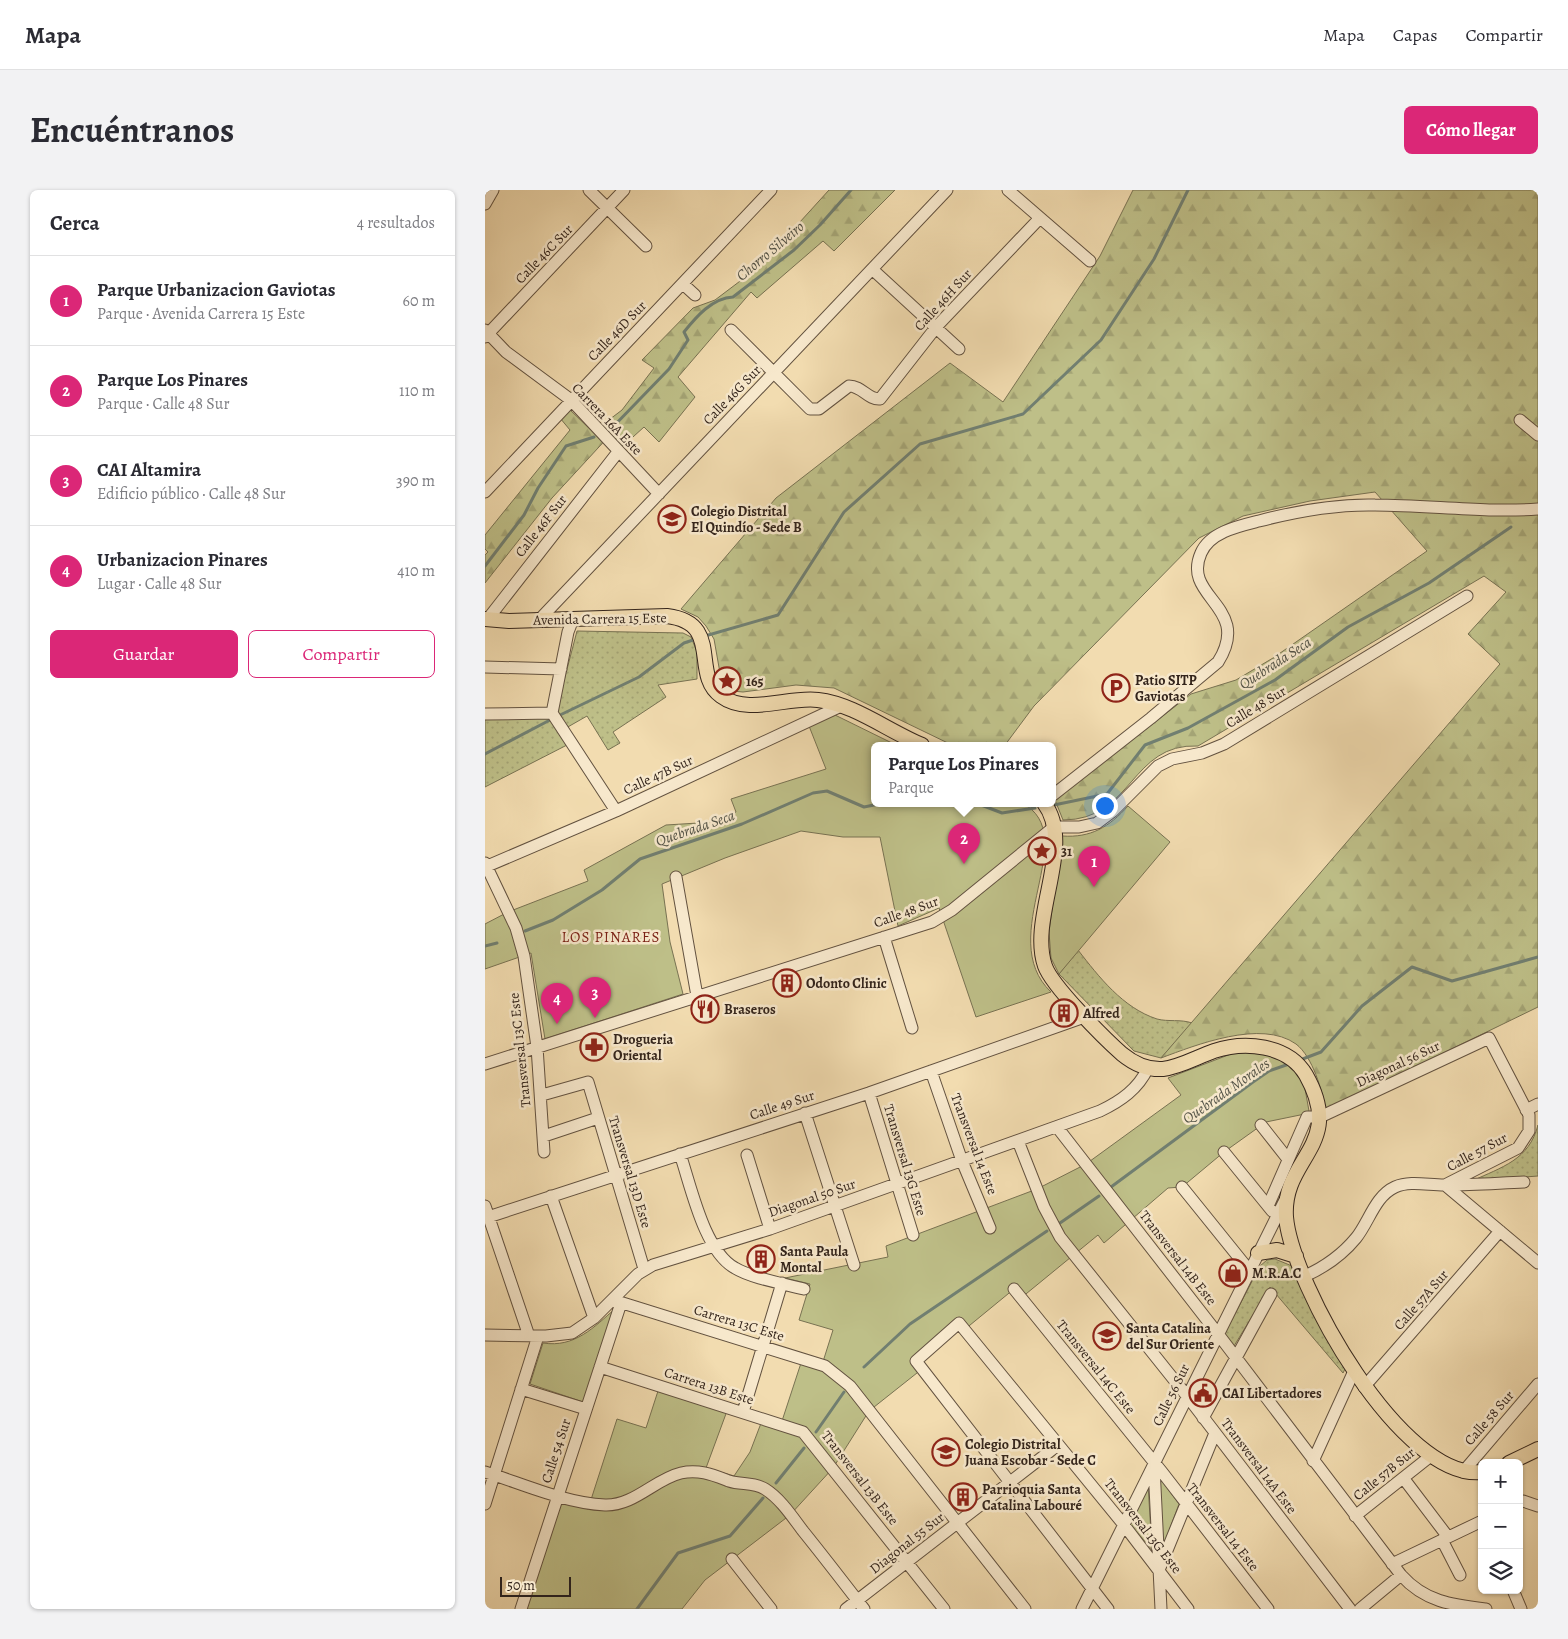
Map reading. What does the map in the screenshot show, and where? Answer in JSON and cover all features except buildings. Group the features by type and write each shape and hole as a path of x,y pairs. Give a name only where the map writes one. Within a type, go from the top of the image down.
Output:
{"main road":[{"name":"Avenida Carrera 15 Este","path":"486,619 539,620 667,616 685,622 701,637 709,679 717,692 726,699 745,704 812,699 841,706 916,742"},
{"path":"1046,807 1052,816 1054,827 1053,858 1041,931 1042,956 1048,972 1057,986 1123,1054 1148,1068 1167,1068 1220,1050 1239,1046 1266,1048 1297,1062 1313,1090 1313,1117 1316,1138 1297,1171 1288,1194 1286,1214 1296,1256 1337,1345 1365,1387 1404,1432 1432,1455 1463,1472 1478,1472"},
{"path":"1258,1253 1277,1250 1296,1256"},
{"path":"1517,1459 1538,1449"}],"street":[{"path":"485,204 493,190"},
{"path":"589,190 645,246"},
{"name":"Calle 46C Sur","path":"486,334 624,190"},
{"name":"Calle 46D Sur","path":"485,492 771,190"},
{"name":"Calle 46G Sur","path":"539,620 947,190"},
{"path":"1007,190 1091,262"},
{"name":"Calle 46H Sur","path":"775,372 805,406 815,410 849,386 860,388 872,398 880,399 937,326 1039,219"},
{"path":"872,269 937,326 959,349"},
{"path":"683,284 695,296"},
{"path":"731,330 775,372"},
{"name":"Carrera 16A Este","path":"486,334 506,352 571,400 659,494"},
{"path":"1520,420 1538,434"},
{"name":"Calle 46F Sur","path":"486,619 618,452"},
{"path":"1056,793 1151,718 1218,662 1224,652 1228,639 1228,628 1225,618 1199,581 1196,567 1201,551 1213,538 1241,525 1319,507 1374,504 1538,509"},
{"name":"Calle 48 Sur","path":"485,1064 943,917 1054,827 1079,827 1097,823 1113,811 1158,766 1172,759 1202,753 1224,744 1467,596"},
{"path":"573,619 552,713 616,811"},
{"path":"485,667 561,669"},
{"name":"Calle 47B Sur","path":"485,865 616,811 841,706"},
{"path":"485,714 552,713"},
{"name":"Transversal 13C Este","path":"485,865 521,944 537,1047 542,1095 544,1152"},
{"path":"676,877 697,996"},
{"path":"884,937 912,1028"},
{"name":"Calle 49 Sur","path":"486,1213 551,1196 869,1093 1087,1016"},
{"name":"Diagonal 56 Sur","path":"1313,1117 1489,1038 1528,1113"},
{"name":"Diagonal 50 Sur","path":"485,1335 556,1336 572,1333 617,1302 644,1269 711,1246 770,1229 1057,1127 1115,1104 1132,1090 1148,1068"},
{"name":"Transversal 14 Este","path":"931,1071 962,1161 990,1228"},
{"name":"Transversal 13D Este","path":"542,1095 587,1082 644,1269"},
{"name":"Transversal 13G Este","path":"869,1093 913,1235"},
{"path":"1528,1113 1538,1104"},
{"path":"805,1113 854,1265"},
{"name":"Calle 57 Sur","path":"1305,1276 1326,1265 1355,1239 1381,1198 1389,1190 1406,1184 1445,1185 1518,1148 1527,1136 1530,1126 1528,1113"},
{"path":"1268,1206 1287,1158 1313,1117"},
{"path":"544,1136 598,1118"},
{"path":"1261,1125 1287,1158"},
{"name":"Transversal 14B Este","path":"1057,1127 1218,1334 1401,1575 1420,1593 1435,1601 1486,1609"},
{"name":"Transversal 14A Este","path":"1018,1141 1054,1229 1187,1396 1350,1609"},
{"path":"1224,1152 1276,1216"},
{"path":"680,1154 711,1246 723,1260 736,1269 804,1289"},
{"path":"747,1155 770,1229"},
{"path":"1445,1185 1524,1182"},
{"path":"1445,1185 1538,1263"},
{"path":"1183,1187 1249,1270"},
{"name":"Calle 56 Sur","path":"1082,1609 1288,1194"},
{"path":"551,1196 594,1318"},
{"path":"485,1504 490,1473 521,1388 533,1336 486,1213"},
{"name":"Calle 57A Sur","path":"1365,1387 1500,1232"},
{"path":"743,1412 783,1283"},
{"name":"Transversal 14C Este","path":"1014,1289 1155,1463"},
{"path":"1203,1418 1271,1294"},
{"name":"Carrera 13C Este","path":"617,1302 825,1366 850,1386 957,1523"},
{"name":"Calle 54 Sur","path":"521,1609 600,1367 617,1302"},
{"name":"Transversal 13G Este","path":"1010,1482 916,1361 959,1323 1124,1525 1189,1609"},
{"name":"Carrera 13B Este","path":"600,1367 743,1412 803,1432 808,1436"},
{"path":"1313,1461 1353,1371"},
{"name":"Calle 58 Sur","path":"1463,1472 1538,1384"},
{"path":"521,1388 586,1408"},
{"path":"1159,1570 1215,1433"},
{"name":"Transversal 13B Este","path":"808,1436 944,1609"},
{"name":"Diagonal 55 Sur","path":"845,1609 861,1605 907,1562 1058,1445"},
{"name":"Calle 57B Sur","path":"1355,1516 1432,1455"},
{"path":"1155,1463 1161,1609"},
{"name":"Transversal 14 Este","path":"1155,1463 1268,1609"},
{"path":"490,1473 558,1495 602,1504 627,1501 675,1475 692,1472 707,1473 733,1482 751,1484 765,1489 773,1496 861,1605"},
{"path":"1404,1479 1445,1538 1460,1575"},
{"path":"1010,1482 1108,1609"},
{"path":"1523,1502 1538,1506"},
{"path":"957,1523 1025,1609"},
{"path":"1392,1564 1478,1523"},
{"path":"732,1558 771,1609"},
{"path":"1360,1609 1401,1575"},
{"path":"1515,1594 1521,1609"}],"green space":[{"path":"829,190 895,190 834,251 823,241 757,298 751,292 678,377 695,397 659,442 644,427 623,446 610,435 552,498 485,583 485,555 488,552 485,549 485,535 570,430 560,418 568,408 593,432 622,410 654,368 642,360 693,308 715,300 760,266"},
{"path":"1133,190 1538,190 1538,1007 1326,1110 1319,1084 1307,1057 1296,1044 1282,1037 1265,1034 1247,1034 1229,1037 1210,1041 1161,1058 1500,664 1468,634 1506,592 1484,576 1198,746 1176,748 1158,756 1144,768 1119,796 1104,808 1086,817 1063,820 1056,799 1191,694 1236,680 1273,658 1427,551 1375,492 1310,501 1243,516 1199,538 1034,706 1007,742 946,742 834,688 796,685 743,692 732,691 724,685 714,639 706,626 698,617 681,609 776,498 950,363 1003,402 1100,256"},
{"path":"577,631 683,633 691,637 697,652 697,679 658,685 666,697 613,732 620,743 608,750 587,716 559,732 567,745 485,787 485,718 555,715"},
{"path":"835,715 890,742 871,742 871,807 1027,807 1039,818 1045,838 1043,862 1033,916 1031,944 1036,969 1051,992 976,1017 939,908 898,926 880,837 843,837 801,831 725,858 662,884 670,942 683,994 545,1039 531,953 485,969 485,924 508,912 588,881 584,870 666,825 714,822 736,812 731,799 826,769 809,726"},
{"path":"1128,806 1170,842 1059,974 1051,958 1049,932 1062,836 1082,835 1099,830 1114,820"},
{"path":"1078,950 1103,981 1133,1007 1157,1019 1192,1023 1161,1058 1134,1051 1059,974"},
{"path":"1244,1049 1286,1058 1304,1083 1309,1111 1305,1114 1266,1122 1224,1152 1182,1187 1168,1188 1104,1243 1098,1235 1021,1298 1014,1289 964,1330 959,1324 916,1361 922,1369 869,1411 833,1468 790,1515 705,1580 682,1609 526,1609 562,1501 588,1509 617,1419 646,1428 658,1391 727,1411 706,1468 734,1476 750,1452 763,1418 781,1424 801,1363 821,1368 833,1330 799,1320 810,1284 785,1278 888,1257 886,1246 1037,1189 1086,1164 1181,1095 1168,1078"},
{"path":"1538,1125 1538,1176 1472,1181 1513,1161 1528,1147"},
{"path":"1275,1259 1292,1266 1345,1369 1343,1373 1270,1287 1234,1346 1224,1335 1260,1266 1267,1260"},
{"path":"616,1308 583,1402 530,1384 543,1343 554,1344 574,1339 592,1329"},
{"path":"1157,1474 1179,1504 1163,1547"},
{"path":"1148,1484 1152,1550 1130,1524"}],"waterway":[{"name":"Chorro Silveiro","path":"608,432 669,369 688,340 684,332 705,309 718,301 733,297 794,250 820,225 851,190"},
{"path":"705,636 778,615 844,512 920,444 1023,414 1101,340 1154,259 1188,190"},
{"name":"Chorro Silveiro","path":"485,566 524,515 538,488 566,446 594,437"},
{"name":"Quebrada Seca","path":"1056,805 1107,794 1145,745 1188,728 1275,680 1348,627 1429,583 1511,527"},
{"path":"558,716 639,677 684,643 696,639"},
{"path":"485,754 550,720"},
{"name":"Quebrada Seca","path":"525,931 553,920 602,890 640,859 742,824 813,793 827,791 864,807 871,806"},
{"name":"Quebrada Seca","path":"986,807 1002,813 1035,808"},
{"name":"Quebrada Seca","path":"485,946 497,943"},
{"name":"Quebrada Morales","path":"1300,1060 1321,1052 1362,1006 1412,967 1452,981 1538,957"},
{"name":"Quebrada Morales","path":"1111,1187 1253,1082 1269,1071 1289,1064"},
{"name":"Quebrada Morales","path":"1060,1223 1099,1196"},
{"name":"Quebrada Morales","path":"864,1367 910,1324 1047,1231"},
{"name":"Quebrada Morales","path":"816,1432 844,1392"},
{"name":"Quebrada Morales","path":"776,1483 804,1448"},
{"name":"Quebrada Morales","path":"637,1609 678,1553 730,1536 763,1498"}],"place":[{"name":"Colegio Distrital El Quindío - Sede B","path":"672,519"},
{"name":"165","path":"727,681"},
{"name":"Patio SITP Gaviotas","path":"1116,688"},
{"name":"31","path":"1042,851"},
{"name":"Parque Los Pinares","path":"964,864"},
{"name":"Parque Urbanizacion Gaviotas","path":"1094,887"},
{"name":"Odonto Clinic","path":"787,983"},
{"name":"Braseros","path":"705,1009"},
{"name":"Alfred","path":"1064,1013"},
{"name":"CAI Altamira","path":"595,1018"},
{"name":"Urbanizacion Pinares","path":"557,1024"},
{"name":"Drogueria Oriental","path":"594,1047"},
{"name":"Santa Paula Montal","path":"761,1259"},
{"name":"M.R.A.C","path":"1233,1273"},
{"name":"Santa Catalina del Sur Oriente","path":"1107,1336"},
{"name":"CAI Libertadores","path":"1203,1393"},
{"name":"Colegio Distrital Juana Escobar - Sede C","path":"946,1452"},
{"name":"Parrioquia Santa Catalina Labouré","path":"963,1497"}],"district":[{"name":"LOS PINARES","path":"611,937"}]}
